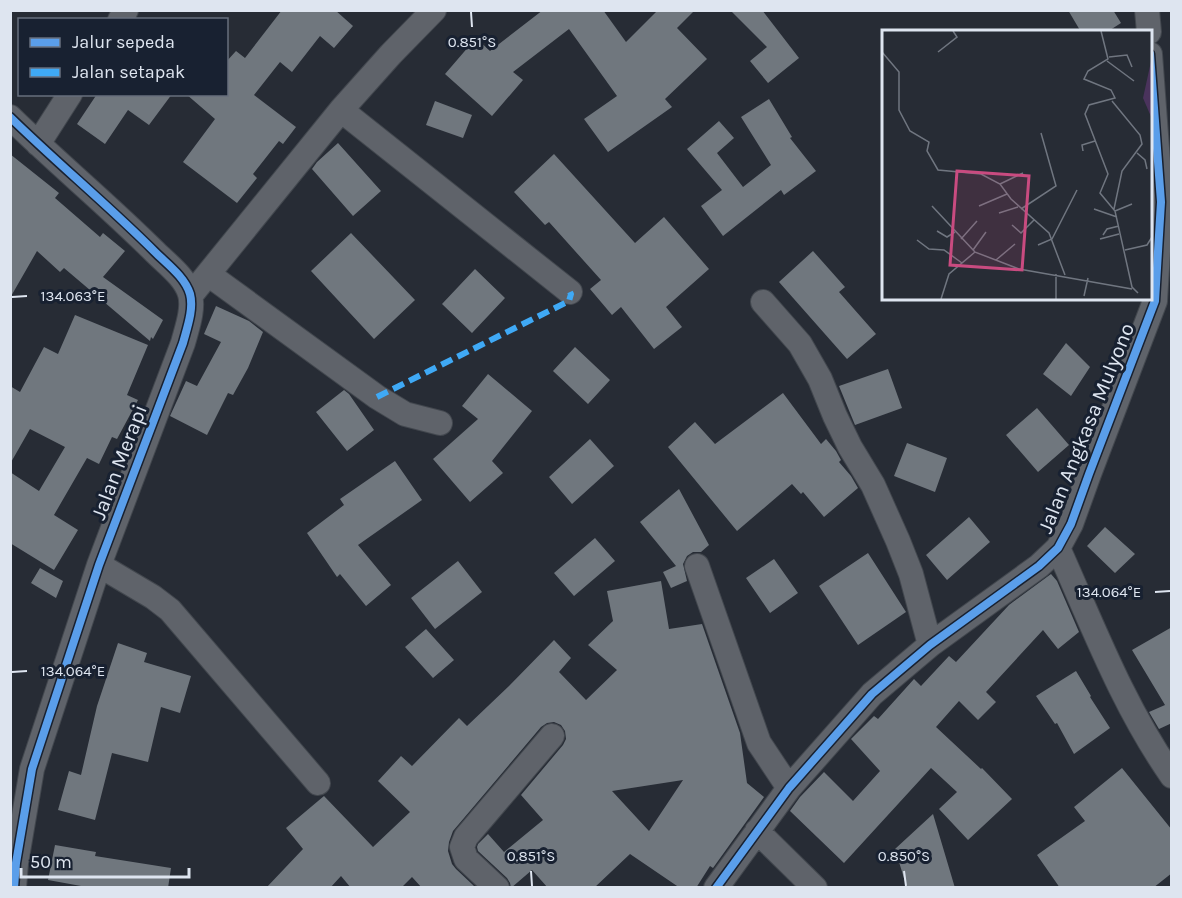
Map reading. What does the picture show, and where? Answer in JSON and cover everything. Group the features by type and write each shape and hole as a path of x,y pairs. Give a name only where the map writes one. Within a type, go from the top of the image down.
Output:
{"street":[{"path":"1148,10 1149,30"},
{"path":"10,117 132,229 185,282 191,295 341,110 391,54 419,15"},
{"name":"Jalan Angkasa Mulyono","path":"716,888 789,788 872,694 930,645 1039,566 1058,548 1071,525 1155,301 1161,202 1152,81"},
{"path":"38,144 69,96"},
{"path":"341,110 570,292"},
{"path":"208,273 368,390 405,414 440,423"},
{"name":"Jalan Merapi","path":"14,888 32,769 99,565 183,343 190,315 191,295"},
{"path":"763,302 800,344 820,379 850,447 873,485 911,574 930,645"},
{"path":"1058,548 1126,700 1172,776"},
{"path":"99,565 153,597 170,610 318,783"},
{"path":"697,566 759,743 789,788"},
{"path":"497,888 466,859 462,847 466,837 552,736"},
{"path":"757,831 815,888"}],"building":[{"path":"282,10 335,10 353,26 334,48 320,36 292,72 280,62 254,95 296,127 283,144 279,141 253,174 257,178 237,203 183,162 215,119 188,96 228,96 228,60 236,51 245,58"},
{"path":"543,10 603,10 626,42 658,10 695,10 677,28 707,59 665,99 672,107 608,152 584,119 617,96 569,29 513,72 523,80 492,116 445,74 476,38 490,51"},
{"path":"730,10 762,10 799,58 768,83 750,61 767,47"},
{"path":"1068,10 1113,10 1121,23 1110,30 1080,30"},
{"path":"96,96 171,96 149,125 128,110 105,144 77,124"},
{"path":"769,99 792,137 790,138 816,171 784,195 781,190 723,236 701,206 722,190 687,149 719,121 734,138 717,153 743,187 771,165 741,117"},
{"path":"435,101 472,115 463,138 426,125"},
{"path":"338,143 381,191 353,216 312,169"},
{"path":"10,154 59,193 55,198 100,237 103,233 125,251 103,277 163,320 153,339 151,337 150,341 64,268 60,272 37,251 10,298"},
{"path":"554,154 635,243 664,217 709,269 666,307 682,327 654,349 621,307 612,315 590,289 601,280 549,222 545,225 514,192"},
{"path":"351,233 415,300 374,339 311,271"},
{"path":"813,251 845,287 839,292 876,334 847,359 779,282"},
{"path":"475,269 505,298 472,333 442,304"},
{"path":"216,306 249,321 263,332 248,368 233,395 228,393 207,435 170,416 186,381 197,386 221,342 204,334"},
{"path":"75,315 148,345 127,395 138,400 117,439 112,437 99,464 87,458 54,515 78,530 54,570 10,543 10,472 39,491 65,447 30,429 10,464 10,386 20,392 44,347 58,354"},
{"path":"1066,343 1090,367 1071,396 1043,374"},
{"path":"575,347 610,380 588,404 553,371"},
{"path":"888,369 902,408 855,425 839,386"},
{"path":"488,374 532,411 492,461 503,473 470,502 433,459 478,419 462,406"},
{"path":"344,390 374,430 347,451 316,412"},
{"path":"783,393 821,444 826,439 836,451 841,460 839,462 858,488 824,517 803,492 801,494 792,484 737,531 668,447 695,422 715,444"},
{"path":"1037,408 1069,445 1038,472 1006,435"},
{"path":"590,439 614,466 572,504 549,477"},
{"path":"907,443 947,458 935,492 894,476"},
{"path":"395,461 422,500 358,545 391,585 366,606 340,574 337,577 307,533 344,505 340,499"},
{"path":"679,489 709,545 701,552 693,552 687,556 683,564 687,581 671,588 663,572 676,566 640,522"},
{"path":"969,517 990,542 947,580 926,555"},
{"path":"1105,527 1135,554 1115,573 1087,546"},
{"path":"595,538 615,561 574,596 554,573"},
{"path":"868,553 906,612 858,645 819,586"},
{"path":"774,559 798,593 770,613 746,578"},
{"path":"458,561 482,592 435,629 411,598"},
{"path":"40,568 63,581 56,598 31,583"},
{"path":"1051,574 1057,581 1079,632 1058,649 1043,630 986,692 996,702 978,720 959,701 936,727 982,768 1012,799 968,840 939,809 957,792 931,768 844,863 790,811 800,797 824,772 853,801 880,771 851,739 874,716 878,719 914,679 921,686 949,656 956,662 1009,605"},
{"path":"661,581 669,629 702,624 740,733 747,783 764,797 713,868 710,866 696,888 680,888 630,854 594,888 548,888 532,870 511,888 507,878 478,851 478,844 488,834 504,852 543,820 521,795 566,739 561,725 554,722 541,727 453,831 448,851 452,864 474,886 473,888 422,888 412,877 401,888 351,888 341,876 330,888 266,888 303,849 286,828 324,796 373,847 410,812 378,781 401,756 412,766 459,718 467,726 554,640 571,658 559,672 586,700 617,670 588,645 613,621 607,591","holes":["683,780 649,831 612,791"]},
{"path":"1172,627 1172,723 1159,729 1149,712 1165,705 1132,650"},
{"path":"426,629 454,660 433,678 405,647"},
{"path":"118,643 147,653 144,662 191,676 180,713 161,707 148,762 112,753 95,820 58,810 69,771 81,775 97,706"},
{"path":"1076,671 1110,728 1074,754 1057,723 1055,724 1036,696"},
{"path":"1122,768 1172,830 1172,873 1153,888 1060,888 1037,855 1085,821 1074,807"},
{"path":"933,814 955,888 907,888 895,849"},
{"path":"55,845 96,852 95,856 171,868 168,888 92,888 48,880"}],"marked path":[{"path":"377,397 569,301 570,292"}],"cycle path":[{"path":"716,888 789,788 872,694 930,645 1039,566 1058,548 1071,524 1155,301 1161,202 1152,81"},
{"path":"10,117 175,271 188,288 191,306 183,343 99,565 32,769 14,888"}]}
